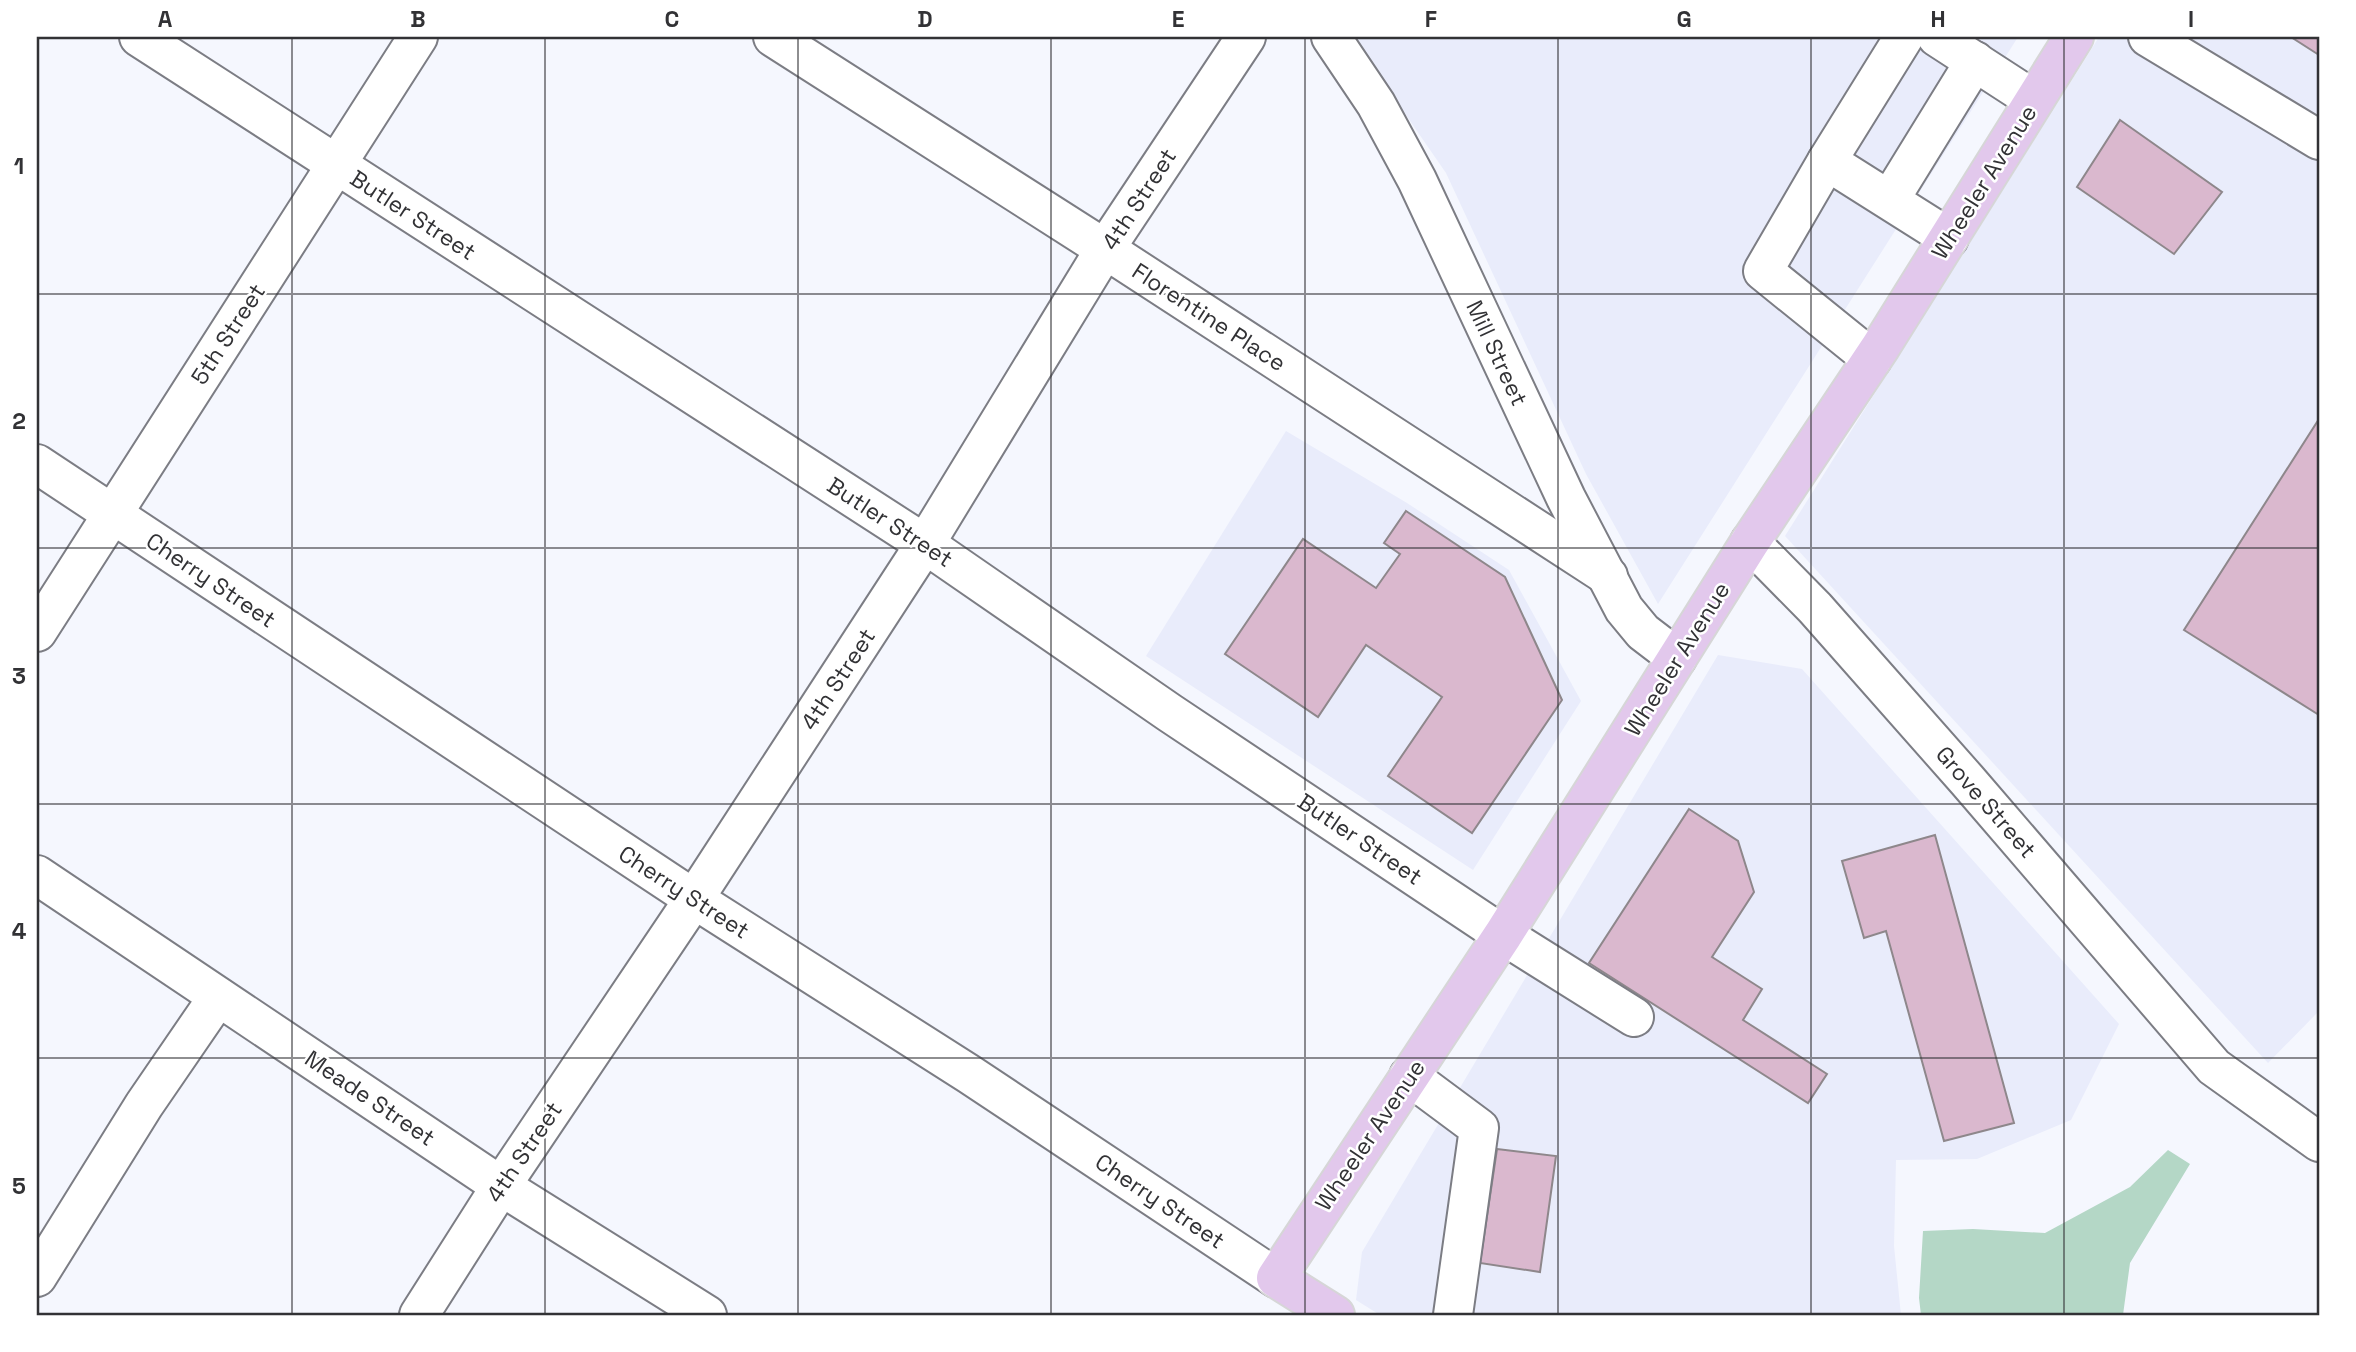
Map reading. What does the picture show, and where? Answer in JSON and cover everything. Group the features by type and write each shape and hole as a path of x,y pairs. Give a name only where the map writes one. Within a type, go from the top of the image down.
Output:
{"main road":[{"name":"Wheeler Avenue","path":"1276,1278 1503,935 1750,542 1872,359 2074,37"},
{"name":"Cherry Street","path":"1276,1278 1335,1315"}],"street":[{"name":"Butler Street","path":"139,37 925,544 1170,713 1503,935 1634,1017"},
{"name":"5th Street","path":"37,632 418,37"},
{"name":"Florentine Place","path":"773,37 1608,576"},
{"name":"4th Street","path":"419,1315 501,1186 694,899 925,544 1105,249 1246,37"},
{"name":"Mill Street","path":"1331,37 1376,104 1416,180 1566,498 1624,608 1643,632 1677,657"},
{"path":"1872,359 1763,271 1904,37"},
{"path":"1937,37 2034,100"},
{"path":"2148,37 2319,140"},
{"path":"1890,199 1975,61"},
{"path":"1827,162 1949,238"},
{"name":"Cherry Street","path":"37,464 694,899 969,1074 1276,1278"},
{"name":"Grove Street","path":"1750,542 1815,608 2214,1067 2319,1142"},
{"name":"Meade Street","path":"37,875 501,1186 707,1315"},
{"path":"37,1277 144,1105 218,997"},
{"path":"1409,1076 1479,1128 1453,1315"}],"shaded area":[{"path":"1352,37 2018,37 1658,604 1586,474 1446,173"},
{"path":"2099,37 2319,37 2319,1011 2268,1063 1785,536"},
{"path":"1286,431 1407,503 1509,570 1581,701 1473,870 1146,656"},
{"path":"1718,655 1802,669 2119,1024 2071,1120 1977,1159 1896,1160 1894,1246 1901,1315 1380,1315 1356,1300 1362,1252"}],"green space":[{"path":"2168,1150 2190,1164 2130,1263 2123,1315 1921,1315 1919,1298 1923,1231 1973,1229 2045,1233 2130,1187"}],"building":[{"path":"2291,37 2319,37 2319,55"},
{"path":"2120,120 2222,192 2174,254 2077,187"},
{"path":"2319,419 2319,715 2184,630"},
{"path":"1406,511 1505,577 1562,700 1472,833 1388,776 1442,697 1366,645 1318,717 1225,654 1303,539 1376,588 1400,554 1384,543"},
{"path":"1689,809 1738,841 1754,892 1712,957 1762,989 1743,1020 1827,1074 1808,1103 1589,963"},
{"path":"1935,835 2014,1123 1944,1141 1886,931 1864,938 1842,861"},
{"path":"1497,1149 1556,1156 1540,1272 1480,1263"}]}
